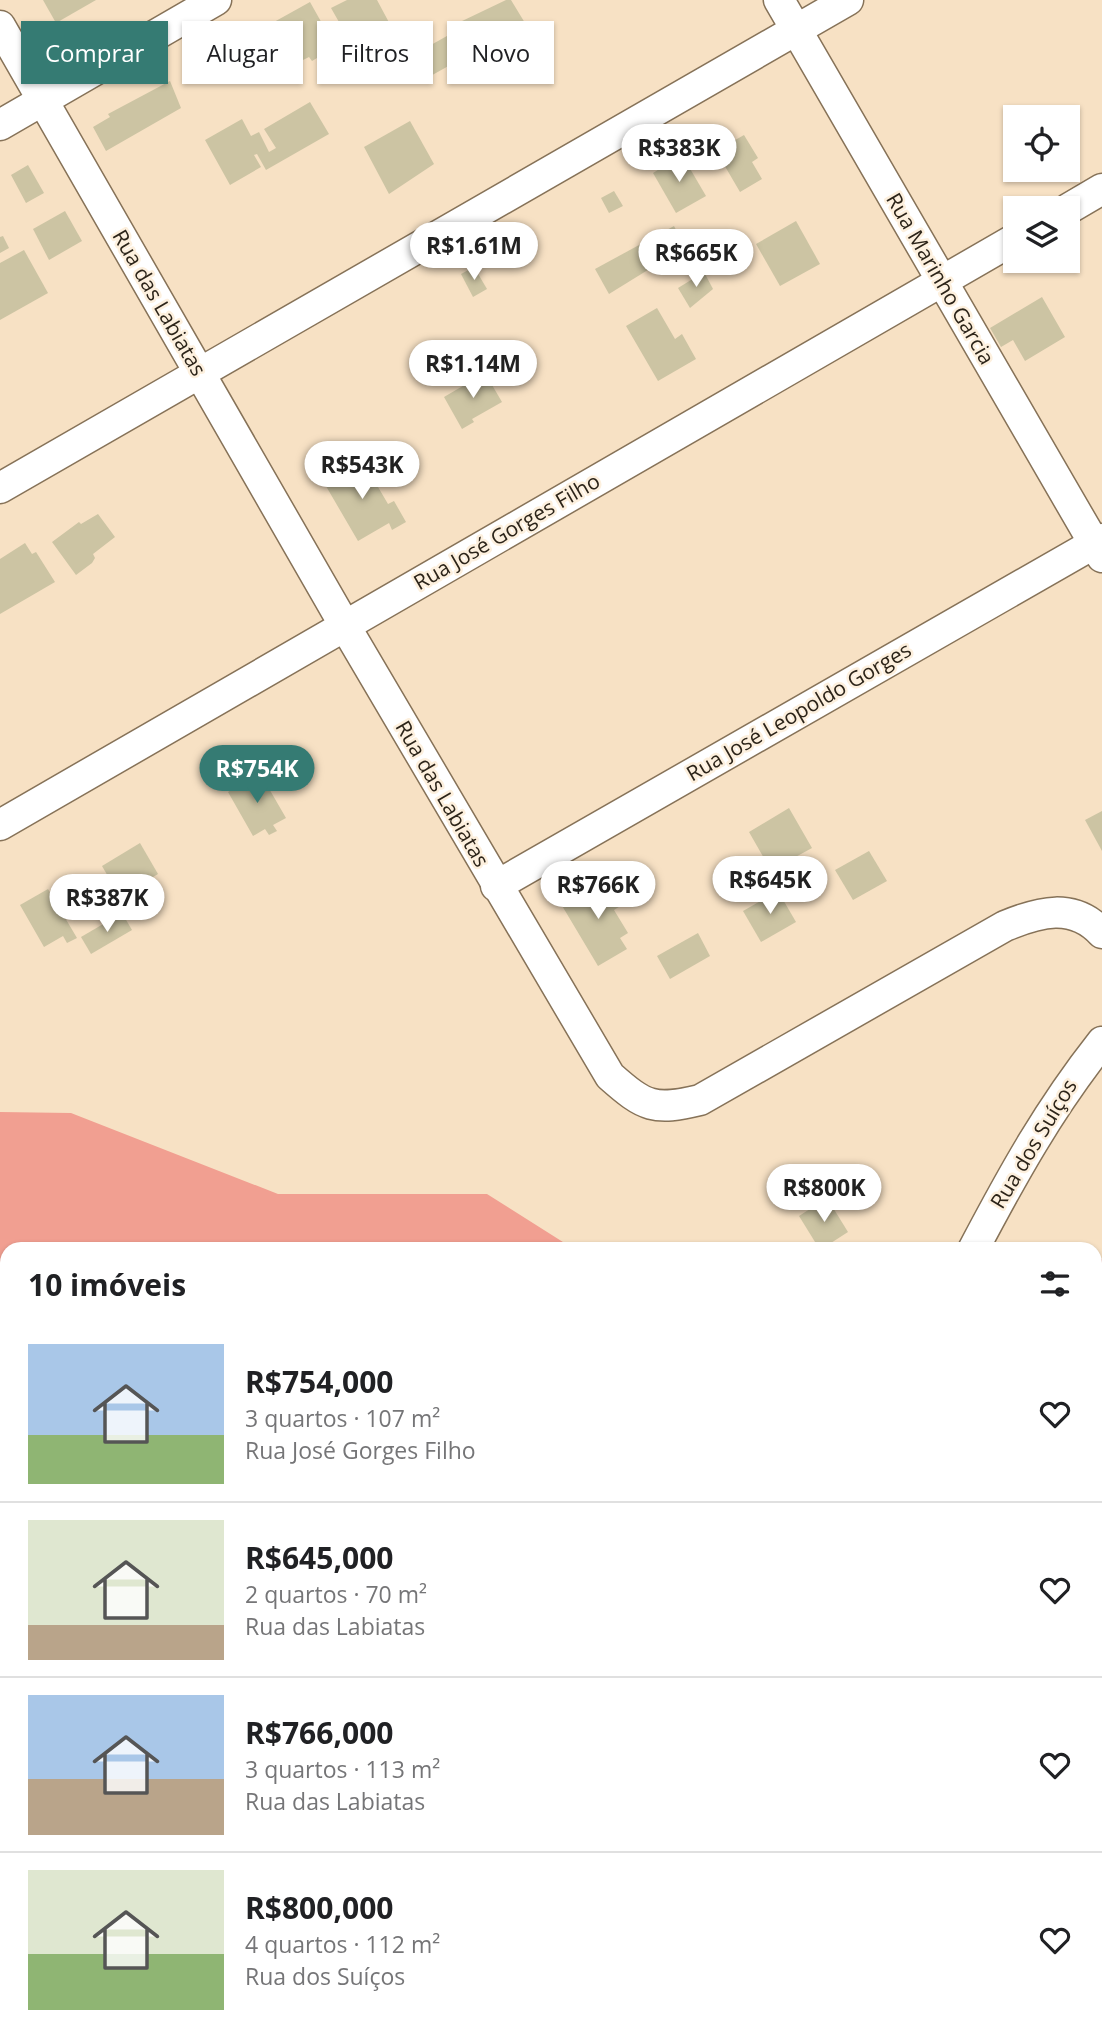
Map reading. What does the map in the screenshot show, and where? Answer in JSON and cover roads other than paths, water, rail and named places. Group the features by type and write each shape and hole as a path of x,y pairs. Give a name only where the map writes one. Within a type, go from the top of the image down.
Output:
{"street":[{"path":"0,125 216,0"},
{"name":"Rua Marinho Garcia","path":"779,0 1099,546"},
{"path":"0,488 848,0"},
{"name":"Rua das Labiatas","path":"0,26 496,886 610,1076 637,1100 667,1108 700,1100 1005,926 1038,912 1068,911 1102,933"},
{"path":"1080,202 1102,189"},
{"name":"Rua José Gorges Filho","path":"0,825 1003,246"},
{"name":"Rua José Leopoldo Gorges","path":"496,886 1099,546"},
{"name":"Rua dos Suíços","path":"977,1242 1021,1158 1055,1104 1102,1042"}]}
